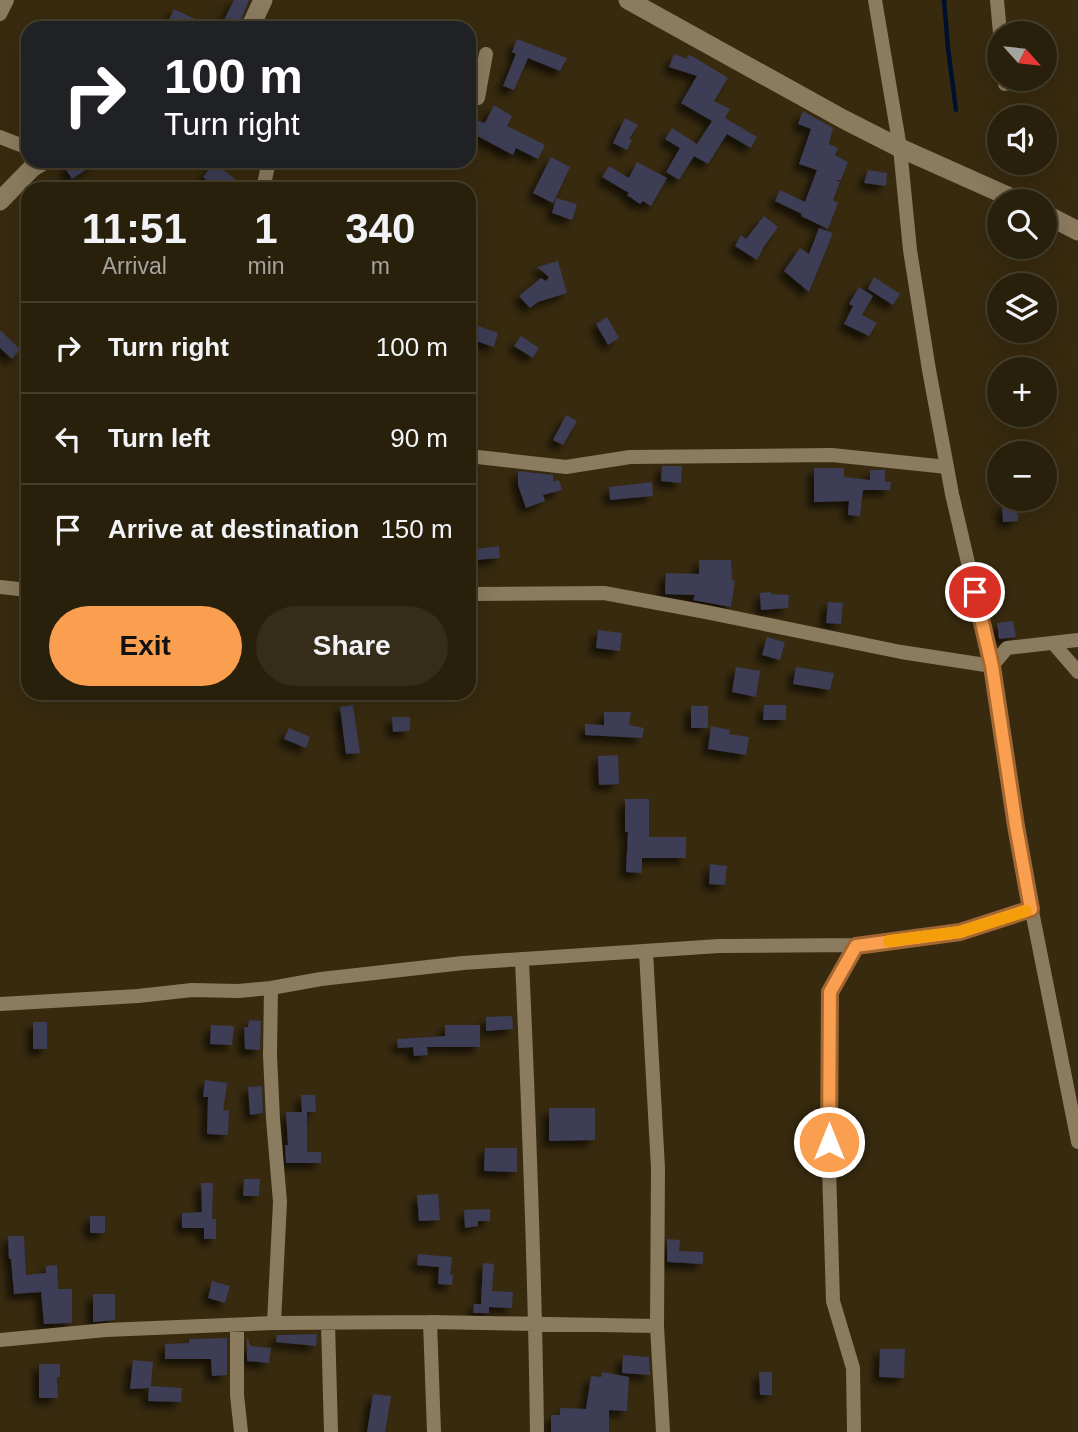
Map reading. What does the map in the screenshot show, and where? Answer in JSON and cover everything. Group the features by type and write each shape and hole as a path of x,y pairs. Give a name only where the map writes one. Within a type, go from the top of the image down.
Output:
{"street":[{"path":"0,14 8,0"},
{"path":"253,21 263,0"},
{"path":"628,0 843,119 992,189"},
{"path":"875,0 900,148 910,250 929,370 947,467 992,666 1016,826 1078,1142"},
{"path":"997,0 999,21"},
{"path":"478,98 486,54"},
{"path":"0,137 21,145"},
{"path":"0,201 32,168"},
{"path":"1057,220 1078,231"},
{"path":"476,457 566,467 630,457 832,455 947,467"},
{"path":"0,587 21,589"},
{"path":"476,594 604,593 901,652 992,666"},
{"path":"992,666 1007,648 1078,640"},
{"path":"1053,643 1078,671"},
{"path":"0,1004 192,990 238,991 463,963 719,946 856,946 960,932 1031,909"},
{"path":"854,1432 853,1368 833,1301 828,1167 830,992 856,946"},
{"path":"646,952 657,1168 657,1326 663,1432"},
{"path":"522,960 536,1324 537,1432"},
{"path":"271,988 270,1055 280,1202 274,1323"},
{"path":"0,1340 106,1330 274,1323 430,1322 657,1326"},
{"path":"430,1322 434,1432"},
{"path":"328,1324 331,1432"},
{"path":"237,1326 237,1395 241,1432"}],"building":[{"path":"234,0 249,0 241,21 224,21"},
{"path":"174,9 199,21 168,21"},
{"path":"517,39 567,58 560,71 528,58 514,90 503,86 516,54 512,52"},
{"path":"674,54 687,59 688,55 694,57 728,78 714,101 730,109 725,118 757,137 751,148 727,134 708,164 694,156 679,180 666,172 680,148 665,139 672,128 697,144 712,121 681,103 697,76 669,67"},
{"path":"494,105 512,116 507,126 545,145 538,159 516,148 513,155 476,135 476,120 485,123"},
{"path":"803,111 833,128 829,144 838,148 835,155 848,162 841,180 835,180 840,182 833,200 838,203 828,229 775,201 780,190 805,202 817,170 799,164 811,129 798,124"},
{"path":"625,118 638,125 629,139 632,140 627,150 613,143"},
{"path":"551,157 570,167 553,203 533,193"},
{"path":"637,162 667,178 651,206 643,201 640,204 627,195 629,193 602,177 609,166 629,178"},
{"path":"65,168 88,168 72,179"},
{"path":"211,168 221,168 238,182 209,182 203,177"},
{"path":"868,170 887,173 886,186 864,183"},
{"path":"556,198 577,204 572,220 552,213"},
{"path":"764,216 778,227 757,260 735,246 741,235 746,239"},
{"path":"819,228 833,233 809,292 784,271 800,248 809,254"},
{"path":"558,261 567,293 538,302 530,308 519,296 541,278 546,281 549,277 537,267"},
{"path":"874,277 900,294 893,305 868,289"},
{"path":"859,287 873,296 862,315 877,323 869,336 844,324 853,306 849,304"},
{"path":"607,317 619,338 608,345 596,324"},
{"path":"478,326 498,333 494,347 476,341"},
{"path":"0,330 20,349 12,359 0,348"},
{"path":"521,336 539,348 533,358 514,346"},
{"path":"566,415 577,421 563,445 553,440"},
{"path":"662,466 682,466 681,483 661,481"},
{"path":"814,468 844,468 844,477 870,480 870,470 885,470 885,482 891,482 890,490 863,490 860,516 848,515 849,501 814,502"},
{"path":"518,471 553,475 553,482 559,480 562,490 543,495 545,501 526,508 518,485"},
{"path":"652,482 653,496 610,500 609,487"},
{"path":"1002,511 1017,511 1018,521 1003,522"},
{"path":"499,546 500,558 476,560 476,549"},
{"path":"699,560 731,560 732,580 735,580 731,607 693,600 695,595 665,594 666,573 699,574"},
{"path":"1002,578 1003,595 987,597 986,580"},
{"path":"760,593 789,595 788,608 761,610"},
{"path":"828,602 843,603 841,624 826,623"},
{"path":"1013,621 1016,637 999,639 997,623"},
{"path":"598,630 622,633 620,651 596,648"},
{"path":"767,637 785,642 780,660 762,655"},
{"path":"736,667 760,671 756,697 732,692"},
{"path":"796,667 834,673 830,690 793,684"},
{"path":"353,705 360,753 346,754 340,707"},
{"path":"764,705 786,705 786,720 763,720"},
{"path":"691,706 708,706 708,728 691,728"},
{"path":"604,712 631,712 629,725 644,728 642,738 585,735 585,724 604,725"},
{"path":"392,717 410,717 410,731 393,732"},
{"path":"711,726 730,730 729,734 749,737 746,755 708,749"},
{"path":"289,728 310,737 306,748 284,739"},
{"path":"618,755 619,784 599,785 598,756"},
{"path":"625,799 649,799 649,837 686,837 686,858 642,858 642,873 626,872 628,832 625,832"},
{"path":"710,864 727,866 725,885 709,884"},
{"path":"512,1016 513,1029 486,1031 486,1017"},
{"path":"249,1020 261,1021 260,1050 245,1049 244,1027 248,1027"},
{"path":"33,1022 47,1022 47,1049 33,1049"},
{"path":"211,1025 234,1026 232,1045 210,1044"},
{"path":"445,1025 480,1025 480,1047 427,1047 428,1055 414,1056 413,1047 398,1048 397,1039 445,1036"},
{"path":"205,1080 227,1083 223,1111 229,1110 228,1135 207,1134 208,1097 203,1097"},
{"path":"262,1086 263,1113 250,1115 248,1087"},
{"path":"301,1095 315,1095 316,1112 307,1112 307,1152 321,1152 321,1163 286,1163 286,1112 302,1112"},
{"path":"549,1108 595,1108 595,1140 549,1141"},
{"path":"485,1148 517,1148 517,1172 484,1171"},
{"path":"244,1179 260,1179 259,1196 243,1196"},
{"path":"201,1183 213,1183 212,1219 216,1219 216,1239 204,1239 204,1228 182,1228 182,1213 202,1212"},
{"path":"438,1194 440,1220 419,1221 417,1195"},
{"path":"490,1209 490,1221 478,1221 478,1226 465,1228 464,1210"},
{"path":"90,1216 105,1216 105,1233 90,1233"},
{"path":"8,1236 24,1236 26,1275 46,1273 46,1266 57,1265 58,1289 72,1289 72,1323 44,1324 41,1292 14,1294"},
{"path":"667,1239 680,1240 679,1251 703,1252 703,1264 667,1262"},
{"path":"418,1254 452,1257 452,1285 438,1284 439,1267 417,1265"},
{"path":"483,1263 494,1264 492,1291 513,1292 512,1308 489,1307 489,1313 473,1313 474,1304 481,1304"},
{"path":"212,1281 230,1286 225,1303 208,1298"},
{"path":"93,1294 115,1294 115,1320 93,1322"},
{"path":"317,1334 316,1346 276,1342 277,1335"},
{"path":"227,1338 227,1375 212,1376 211,1359 165,1359 165,1344 189,1343 189,1339"},
{"path":"247,1338 250,1346 271,1348 269,1363 247,1361"},
{"path":"880,1349 905,1349 904,1378 879,1377"},
{"path":"623,1355 649,1357 650,1375 622,1373"},
{"path":"133,1360 153,1362 151,1386 182,1388 181,1402 148,1401 149,1388 130,1389"},
{"path":"39,1364 60,1364 60,1377 57,1377 58,1398 39,1398"},
{"path":"602,1372 629,1377 627,1411 609,1410 609,1432 551,1432 551,1415 560,1415 560,1408 586,1409 591,1376 601,1377"},
{"path":"759,1372 772,1372 772,1395 760,1395"},
{"path":"373,1394 391,1396 385,1432 367,1432"}],"waterway":[{"path":"944,0 956,110"}],"slow traffic":[{"path":"889,941 960,932 1026,911"}],"route":[{"path":"829,1142 830,992 856,946 960,932 1031,909 992,666 975,592"}]}
